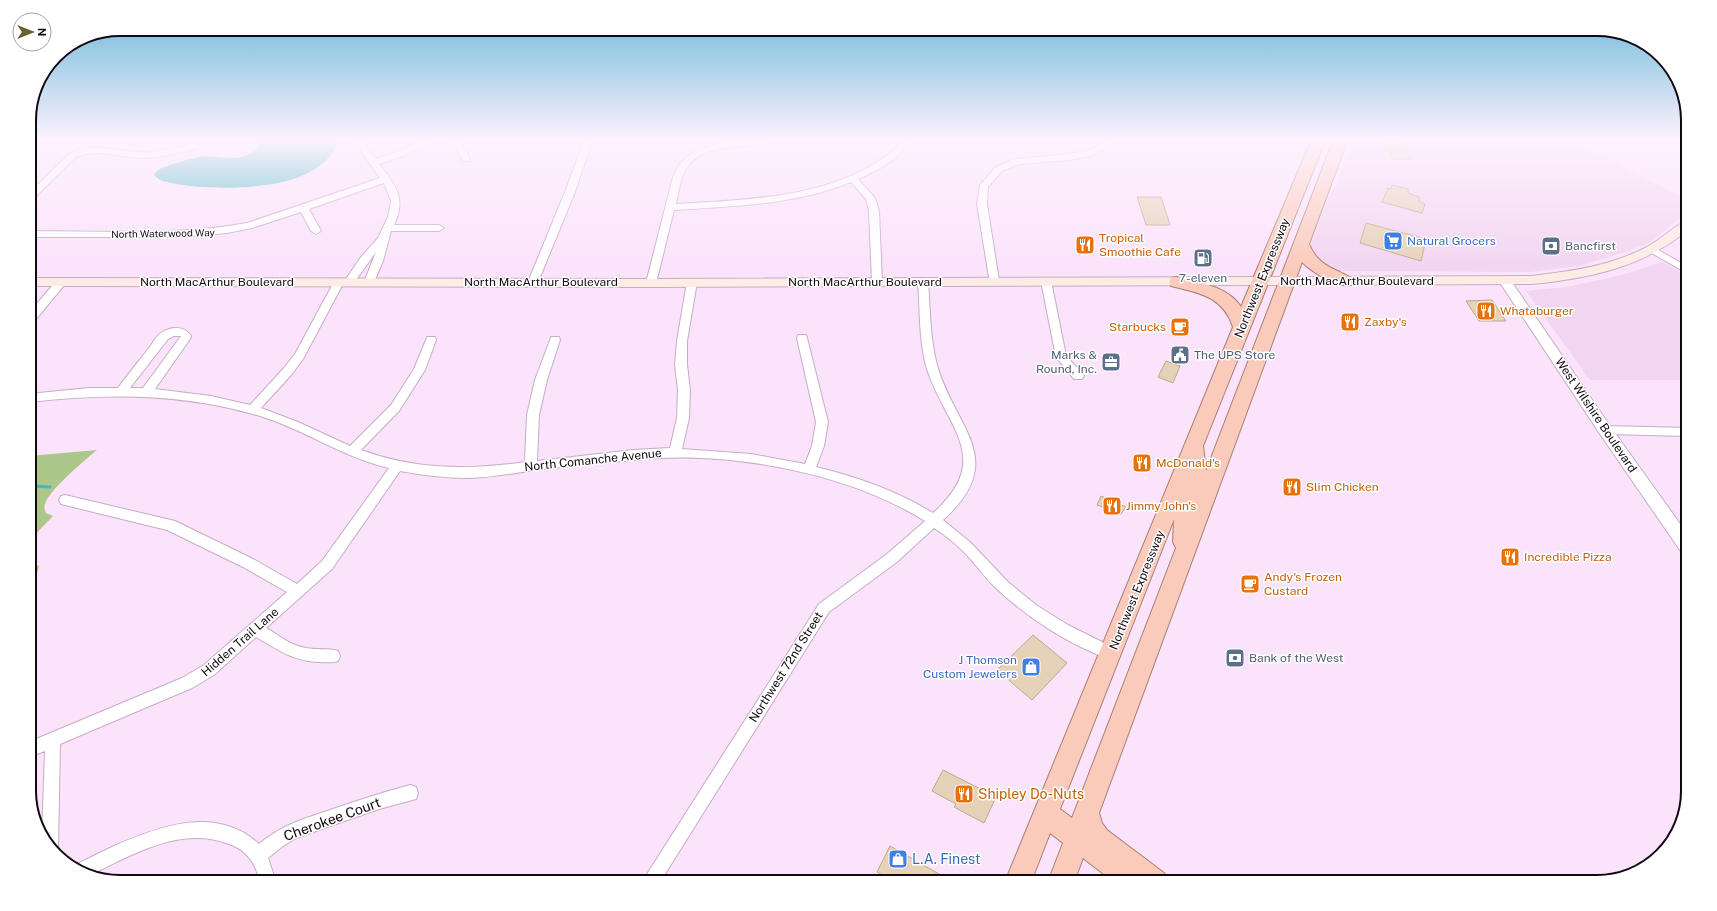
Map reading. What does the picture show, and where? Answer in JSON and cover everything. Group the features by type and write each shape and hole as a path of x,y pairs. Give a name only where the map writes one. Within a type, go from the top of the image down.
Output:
{"highway":[{"name":"Northwest Expressway","path":"1021,875 1111,654 1194,444 1301,184"},
{"name":"Northwest Expressway","path":"1064,875 1324,184"},
{"path":"1301,244 1305,254 1311,262 1345,281"},
{"path":"1177,282 1215,293 1228,301 1237,310 1242,327"},
{"path":"1194,444 1198,491 1205,500"},
{"path":"1176,491 1183,496 1187,506 1185,510 1183,557"},
{"path":"1045,813 1126,875"},
{"path":"1087,814 1091,829 1098,839 1147,875"}],"main road":[{"name":"North MacArthur Boulevard","path":"36,282 650,283 1505,281 1558,278 1594,272 1625,262 1653,250 1681,230"}],"street":[{"path":"36,191 44,184"},
{"name":"North Waterwood Way","path":"36,234 182,234 214,232 249,226 372,184"},
{"path":"369,282 375,270 383,239 393,217 395,203 393,192 388,184"},
{"path":"533,282 573,184"},
{"path":"650,283 676,184"},
{"path":"671,207 735,203 799,194 840,184"},
{"path":"857,184 870,198 874,211 876,282"},
{"path":"986,184 983,187 982,204 994,281"},
{"path":"304,208 316,231"},
{"path":"388,228 439,228"},
{"path":"253,409 288,371 344,282 356,270 374,247 383,239"},
{"path":"1653,250 1681,267"},
{"path":"1046,281 1061,357 1078,376"},
{"name":"West Wilshire Boulevard","path":"1505,281 1605,430 1681,537"},
{"path":"36,312 61,282"},
{"path":"675,453 683,418 684,390 681,365 682,341 692,282"},
{"name":"Northwest 72nd Street","path":"654,875 824,608 881,568 934,520 961,490 969,471 970,462 967,443 964,433 941,389 932,366 928,346 923,282"},
{"path":"121,392 164,336 172,332 183,332 186,336 185,338 146,393"},
{"path":"802,338 822,422 818,446 809,470"},
{"path":"352,452 380,425 399,402 419,370 431,340"},
{"path":"531,466 533,415 541,380 555,340"},
{"name":"North Comanche Avenue","path":"36,397 72,393 121,392 205,399 253,409 290,423 352,452 382,462 459,473 498,471 531,466 675,453 745,459 809,470 874,489 904,502 934,520 966,546 991,574 1015,596 1080,640 1111,654"},
{"path":"1605,430 1681,432"},
{"name":"Hidden Trail Lane","path":"36,747 198,678 219,662 327,565 398,465"},
{"path":"65,500 170,525 248,563 298,591"},
{"path":"256,629 292,651 307,655 333,656"},
{"path":"50,838 53,740"},
{"name":"Cherokee Court","path":"259,855 277,840 292,832 379,801 410,793"},
{"path":"87,868 154,838 178,831 207,829 225,834 249,845 259,855 267,875"}],"shaded area":[{"path":"1336,184 1656,184 1681,196 1681,217 1649,243 1626,252 1578,266 1531,272 1338,271 1328,268 1309,250 1327,199"},
{"path":"1662,262 1681,273 1681,380 1590,380 1526,291 1567,287 1622,275"}],"green space":[{"path":"97,450 53,491 44,507 46,513 53,516 36,534 36,455"},
{"path":"36,565 39,566 36,577"}],"water":[{"path":"174,184 276,184 262,186 225,188"}],"building":[{"path":"1392,185 1408,189 1408,193 1419,197 1419,201 1425,204 1422,213 1382,202 1388,188 1391,189"},
{"path":"1137,197 1161,197 1170,225 1146,225"},
{"name":"Natural Grocers","path":"1366,223 1426,239 1421,261 1360,243"},
{"name":"Whataburger","path":"1492,300 1506,321 1479,321 1466,301"},
{"path":"1166,361 1180,366 1173,383 1158,377"},
{"name":"Jimmy John's","path":"1101,496 1126,507 1121,514 1097,505"},
{"name":"J Thomson Custom Jewelers","path":"1033,635 1067,663 1032,700 997,670"},
{"name":"Shipley Do-Nuts","path":"943,770 996,797 984,823 954,807 956,804 932,791"},
{"name":"L.A. Finest","path":"890,846 941,875 882,875 877,872"}],"waterway":[{"path":"36,486 50,487"}],"place":[{"name":"Natural Grocers","path":"1393,241"},
{"name":"Tropical Smoothie Cafe","path":"1085,245"},
{"name":"Bancfirst","path":"1551,246"},
{"name":"7-eleven","path":"1203,258"},
{"name":"Whataburger","path":"1486,311"},
{"name":"Zaxby's","path":"1350,322"},
{"name":"Starbucks","path":"1180,327"},
{"name":"The UPS Store","path":"1180,355"},
{"name":"Marks & Round, Inc.","path":"1111,362"},
{"name":"McDonald's","path":"1142,463"},
{"name":"Slim Chicken","path":"1292,487"},
{"name":"Jimmy John's","path":"1112,506"},
{"name":"Incredible Pizza","path":"1510,557"},
{"name":"Andy's Frozen Custard","path":"1250,584"},
{"name":"Bank of the West","path":"1235,658"},
{"name":"J Thomson Custom Jewelers","path":"1031,667"},
{"name":"Shipley Do-Nuts","path":"964,794"},
{"name":"L.A. Finest","path":"898,859"}]}
